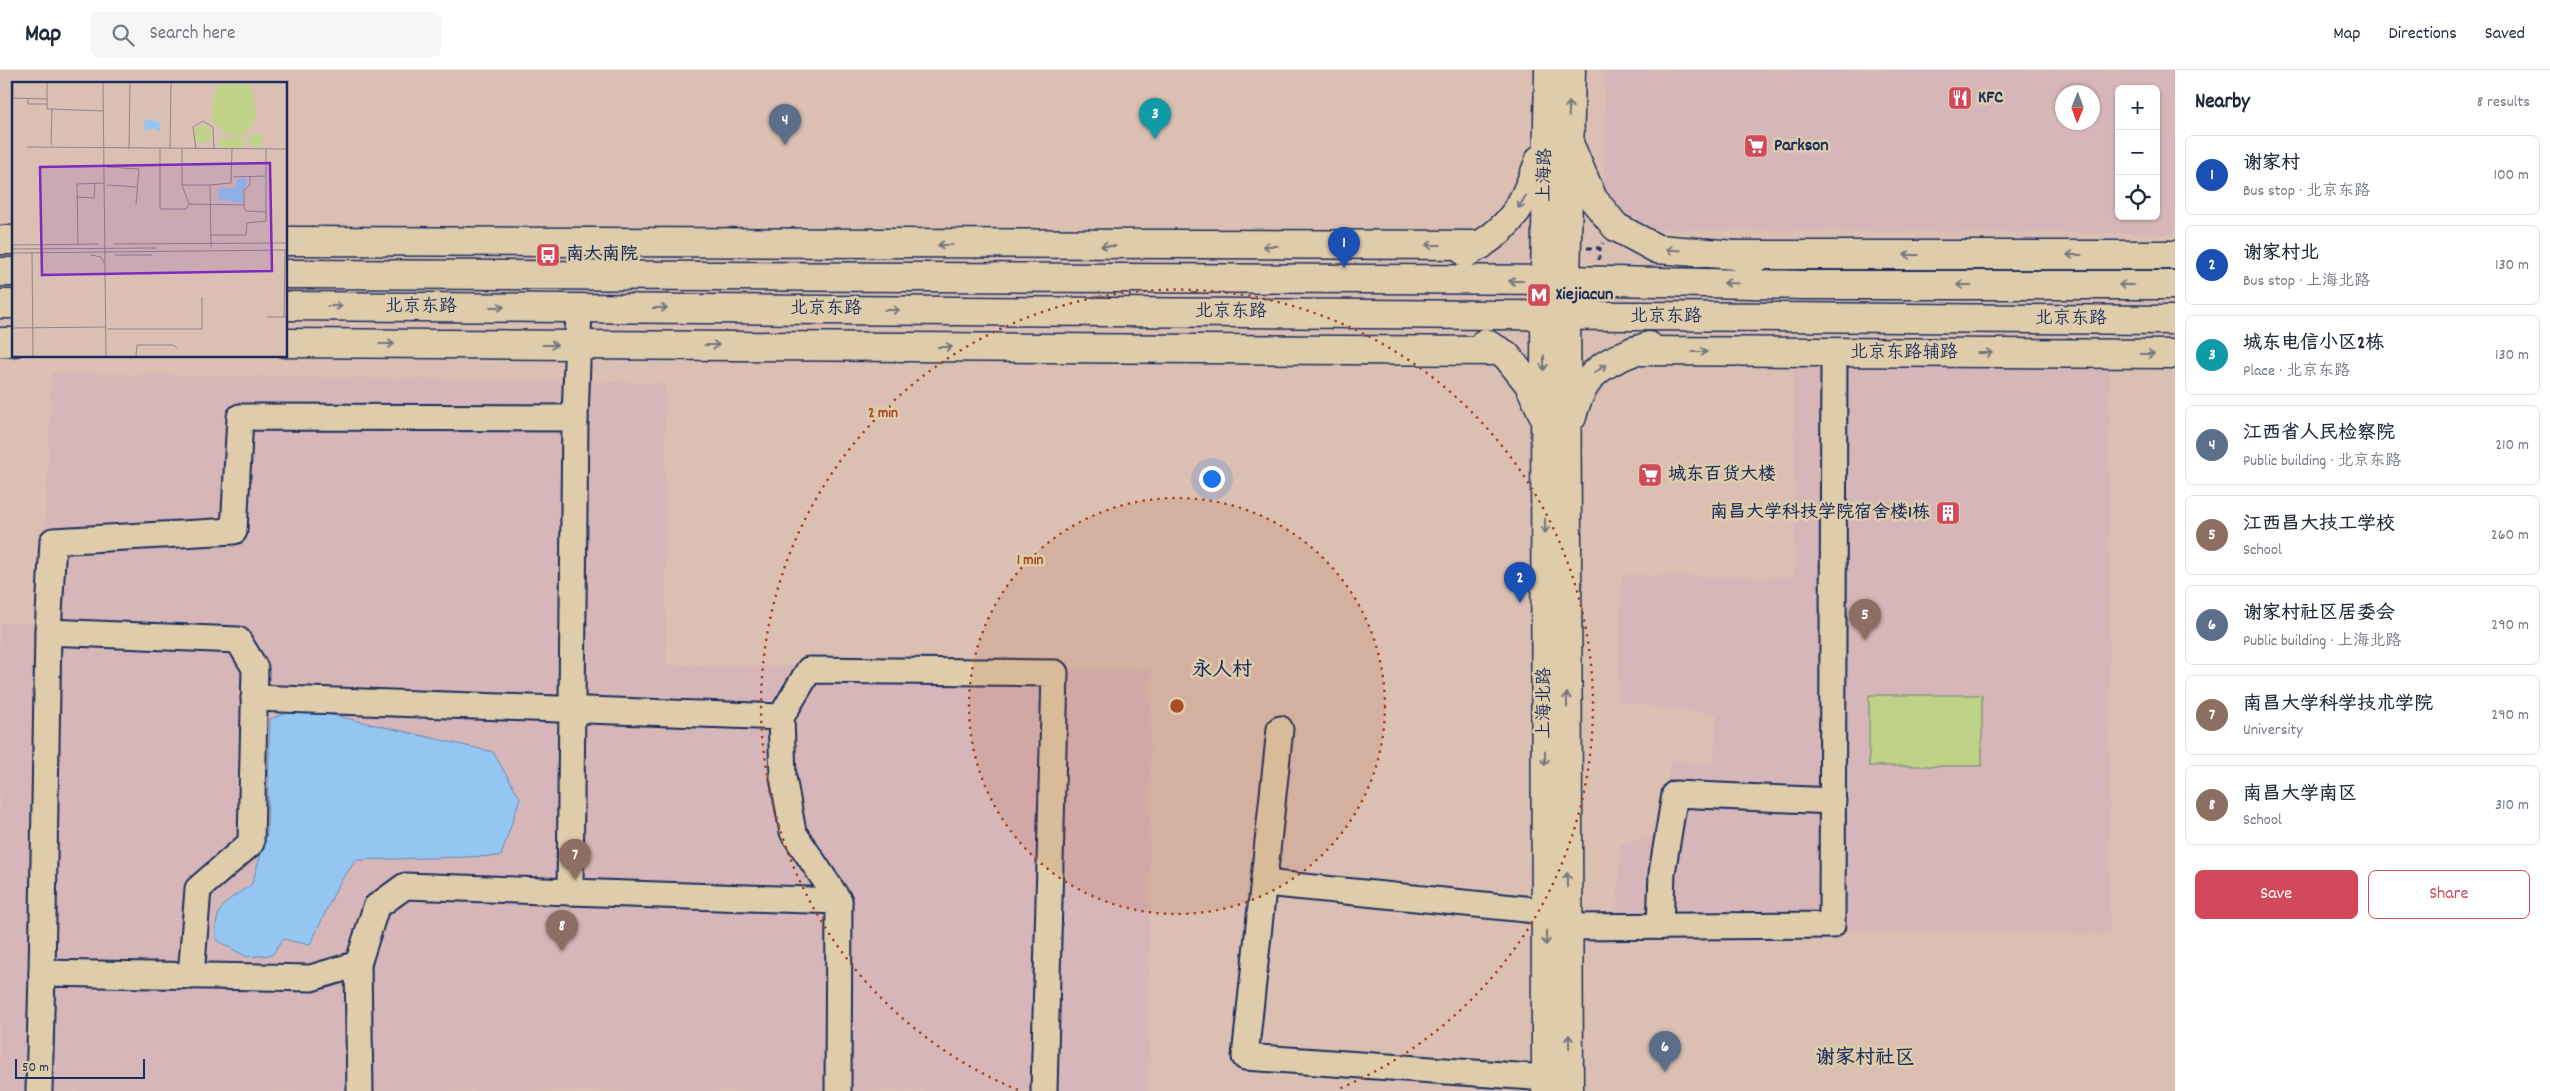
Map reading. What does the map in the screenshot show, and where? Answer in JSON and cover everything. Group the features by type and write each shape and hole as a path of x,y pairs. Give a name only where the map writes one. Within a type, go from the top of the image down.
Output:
{"main road":[{"name":"上海路","path":"1549,70 1558,141 1556,315"},
{"name":"上海路","path":"1558,141 1571,70"},
{"path":"1391,280 1445,265 1481,246 1498,234 1525,201 1558,141"},
{"path":"1558,141 1593,199 1616,227 1657,249 1735,255 2175,255"},
{"path":"288,242 1481,246"},
{"path":"1735,255 1803,284"},
{"name":"北京东路","path":"288,274 2175,285"},
{"name":"北京东路","path":"288,306 2175,320"},
{"path":"1409,313 1479,340 1506,355 1529,384 1545,419"},
{"name":"上海北路","path":"1546,1084 1545,419 1556,315"},
{"name":"上海北路","path":"1556,315 1567,443 1569,1091"},
{"path":"1567,443 1577,398 1590,376 1602,367 1633,351 1739,317"},
{"name":"北京东路","path":"288,343 1499,351"},
{"name":"北京东路辅路","path":"1633,351 2175,354"}],"lane":[{"path":"570,892 575,418 579,308"},
{"path":"1568,926 1832,924 1834,352"},
{"path":"39,1091 48,632 53,541 234,531 240,417 575,418"},
{"path":"48,632 238,640 255,668 250,843 198,889 191,976"},
{"path":"838,1091 839,900 793,832 783,777 781,716 809,670 1055,674 1044,1091"},
{"path":"254,698 572,707 781,716"},
{"path":"1280,729 1245,1057 1546,1084"},
{"path":"1660,926 1662,873 1675,794 1833,801"},
{"path":"1264,883 1546,911"},
{"path":"360,1091 358,964 376,908 405,886 839,900"},
{"path":"42,973 311,978 358,964"}],"shaded area":[{"path":"1605,70 2175,70 2175,234 1646,229 1615,211 1604,188"},
{"path":"1794,366 2109,369 2109,934 1616,929 1621,844 1658,835 1671,761 1714,764 1717,714 1618,702 1622,575 1795,578"},
{"path":"52,373 665,383 666,665 1151,670 1148,1091 0,1091 0,623 41,624"}],"green space":[{"path":"1869,695 1982,695 1982,766 1869,766"}],"water":[{"path":"302,708 493,752 520,798 501,856 356,860 338,885 310,945 283,939 272,955 247,957 216,940 217,919 223,906 229,900 252,884 267,833 270,719"}],"place":[{"name":"KFC","path":"1960,98"},
{"name":"城东电信小区2栋","path":"1155,139"},
{"name":"江西省人民检察院","path":"785,145"},
{"name":"Parkson","path":"1756,146"},
{"name":"南大南院","path":"548,255"},
{"name":"谢家村","path":"1344,268"},
{"name":"Xiejiacun","path":"1539,295"},
{"name":"城东百货大楼","path":"1650,475"},
{"name":"南昌大学科技学院宿舍楼1栋","path":"1948,513"},
{"name":"谢家村北","path":"1520,603"},
{"name":"江西昌大技工学校","path":"1865,640"},
{"name":"南昌大学科学技术学院","path":"575,880"},
{"name":"南昌大学南区","path":"562,951"},
{"name":"谢家村社区居委会","path":"1665,1072"}],"district":[{"name":"永人村","path":"1222,671"},
{"name":"谢家村社区","path":"1865,1059"}]}
